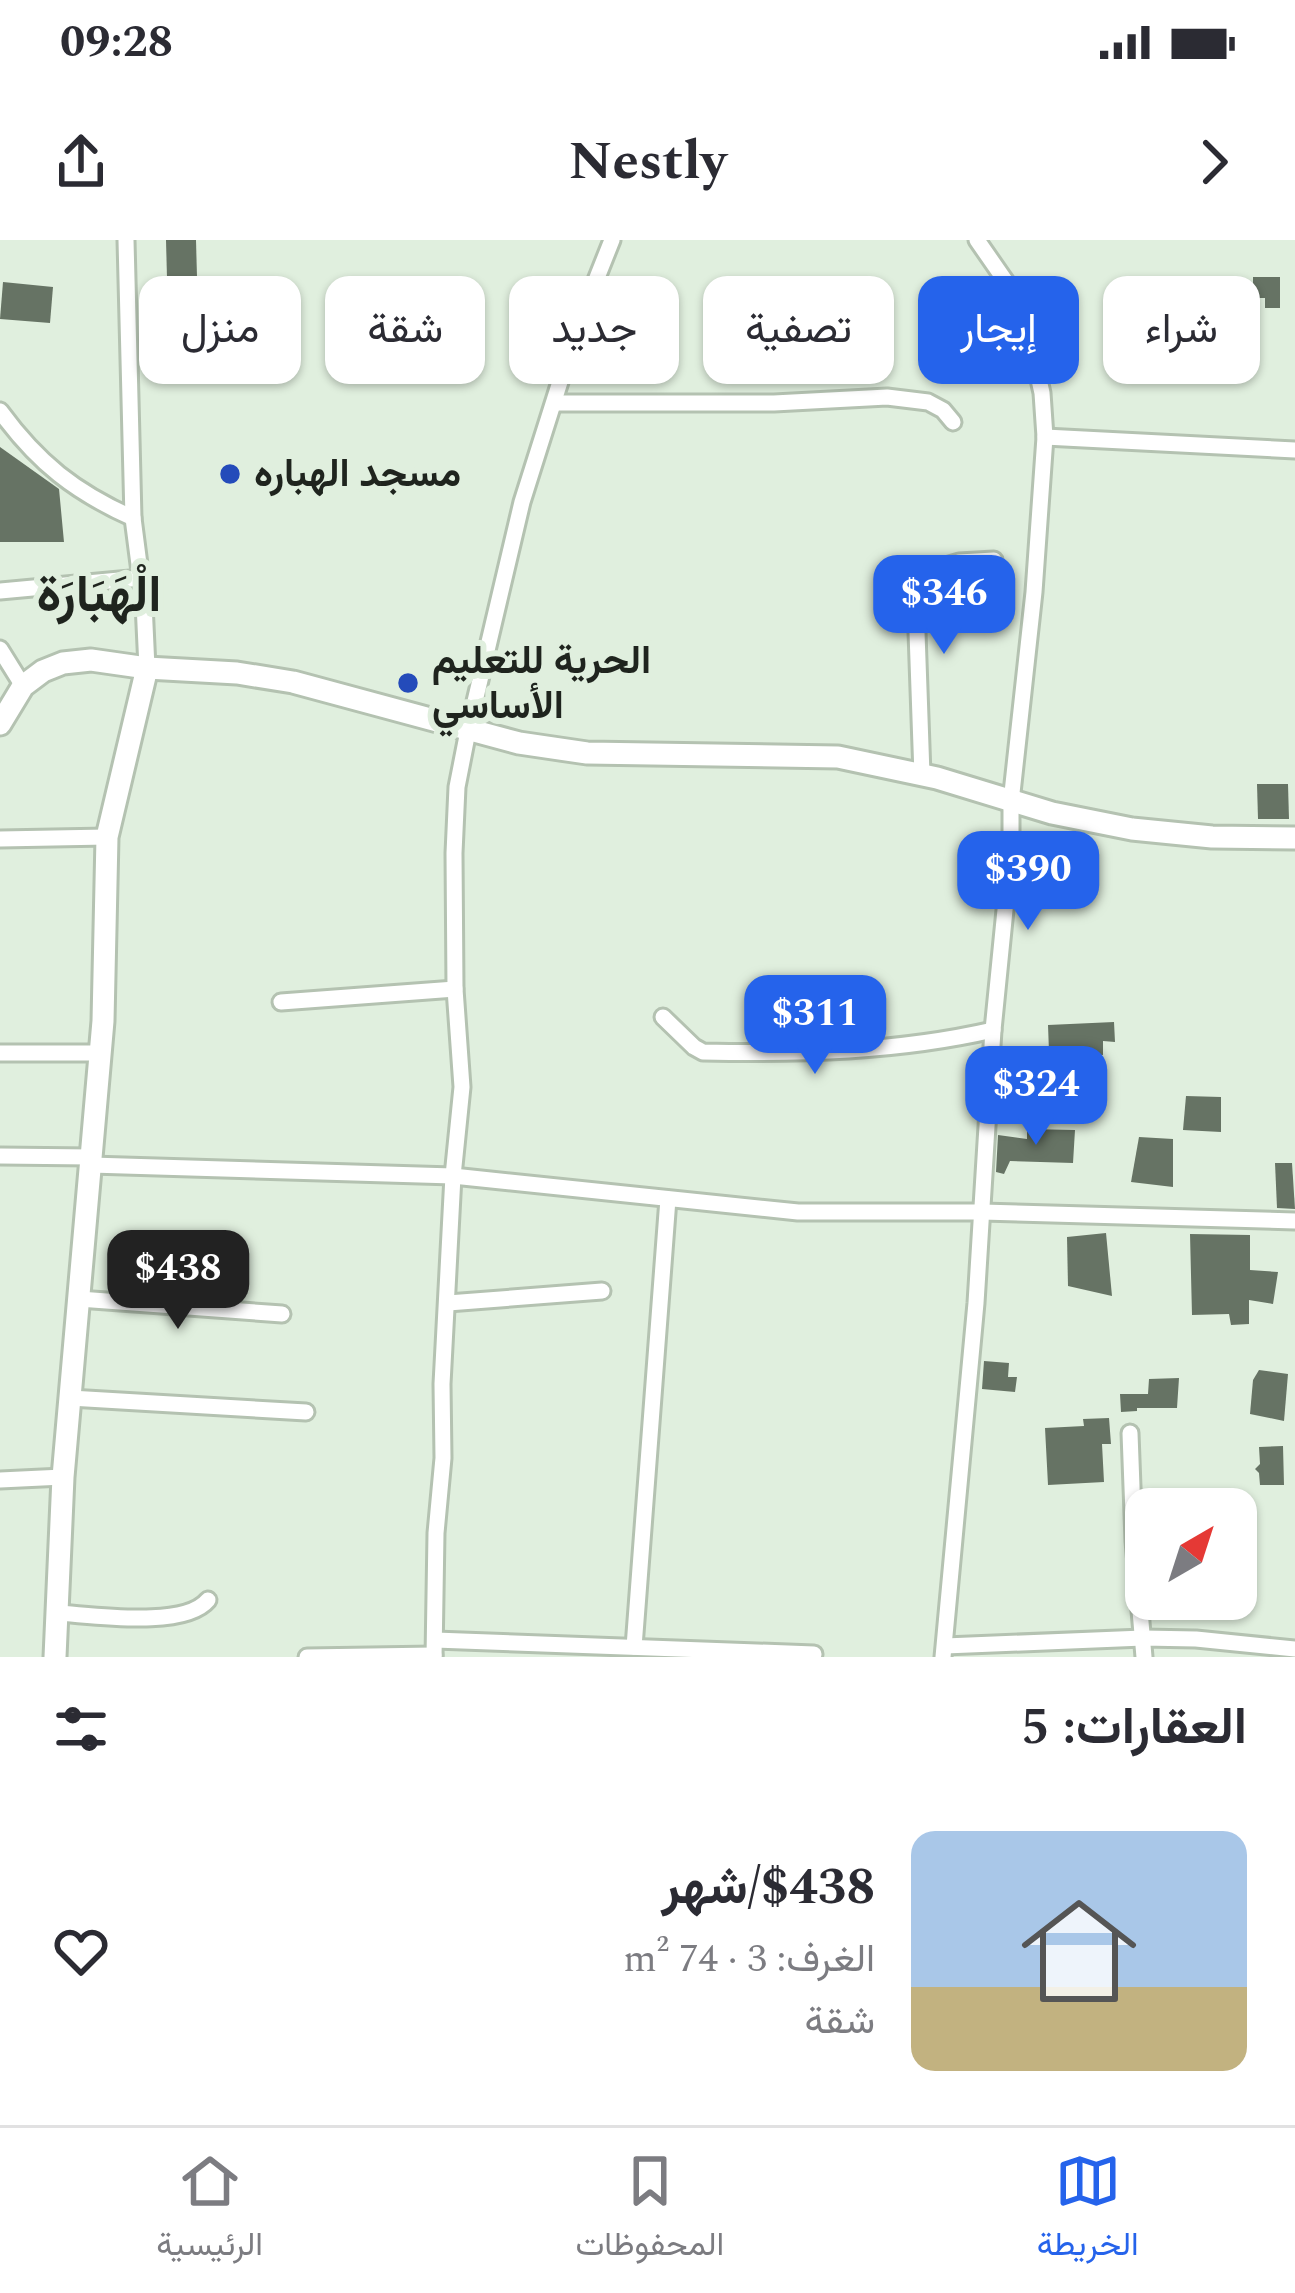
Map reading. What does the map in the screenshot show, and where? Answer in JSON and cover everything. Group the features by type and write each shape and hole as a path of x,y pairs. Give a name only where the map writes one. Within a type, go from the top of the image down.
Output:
{"street":[{"path":"55,1657 63,1477 104,1021 106,837 146,668 133,518 126,240"},
{"path":"434,1651 442,1384 462,1088 455,989 457,787 522,502 577,328 611,240"},
{"path":"977,240 1011,289 1029,334 1046,437 1011,802 1011,850 944,1651 1143,1638 1295,1649"},
{"path":"554,403 774,404 887,397 928,402 953,422"},
{"path":"3,420 57,474 92,499 133,518"},
{"path":"1046,437 1295,450"},
{"path":"922,775 915,575 958,562 994,560"},
{"path":"0,591 140,578"},
{"path":"0,650 22,686"},
{"path":"0,724 22,686 43,670 91,660 293,682 519,743 587,753 838,758 922,775 1094,822 1212,838 1295,838"},
{"path":"0,839 106,837"},
{"path":"281,1002 455,989"},
{"path":"663,1017 703,1052 879,1050 993,1030"},
{"path":"0,1053 100,1053"},
{"path":"0,1156 453,1176 798,1212 1295,1221"},
{"path":"634,1647 668,1199"},
{"path":"448,1304 602,1291"},
{"path":"79,1299 282,1314"},
{"path":"70,1398 306,1412"},
{"path":"1130,1433 1144,1657"},
{"path":"0,1480 63,1477"},
{"path":"56,1613 184,1615 200,1610 208,1600"},
{"path":"307,1657 634,1647 814,1654"}],"building":[{"path":"166,240 196,240 197,276 167,276"},
{"path":"1260,277 1280,277 1280,308 1265,308 1265,298 1260,298"},
{"path":"3,282 53,287 50,323 0,319"},
{"path":"0,447 59,489 64,542 0,542"},
{"path":"1257,784 1288,784 1289,819 1258,819"},
{"path":"1114,1022 1115,1042 1103,1041 1103,1055 1049,1052 1048,1025"},
{"path":"1186,1096 1221,1097 1221,1132 1183,1130"},
{"path":"1027,1129 1075,1130 1073,1163 1010,1161 1004,1174 996,1172 998,1135 1027,1139"},
{"path":"1139,1137 1173,1139 1173,1187 1131,1182"},
{"path":"1275,1163 1292,1163 1295,1209 1277,1208"},
{"path":"1106,1233 1112,1296 1068,1286 1067,1237"},
{"path":"1190,1234 1250,1235 1250,1270 1278,1272 1273,1304 1249,1300 1249,1324 1231,1325 1229,1314 1192,1315"},
{"path":"984,1361 1009,1363 1008,1377 1017,1377 1015,1392 982,1389"},
{"path":"1259,1370 1288,1374 1284,1421 1250,1414 1253,1380"},
{"path":"1179,1378 1177,1408 1121,1412 1120,1394 1148,1394 1149,1379"},
{"path":"1109,1418 1111,1444 1102,1444 1104,1482 1048,1485 1045,1428 1084,1426 1083,1419"},
{"path":"1283,1446 1284,1485 1260,1485 1255,1469 1260,1464 1259,1447"}],"place":[{"name":"مسجد الهباره","path":"230,474"},
{"name":"الحرية للتعليم الأساسي","path":"408,683"}],"district":[{"name":"الْهَبَارَة","path":"99,596"}]}
